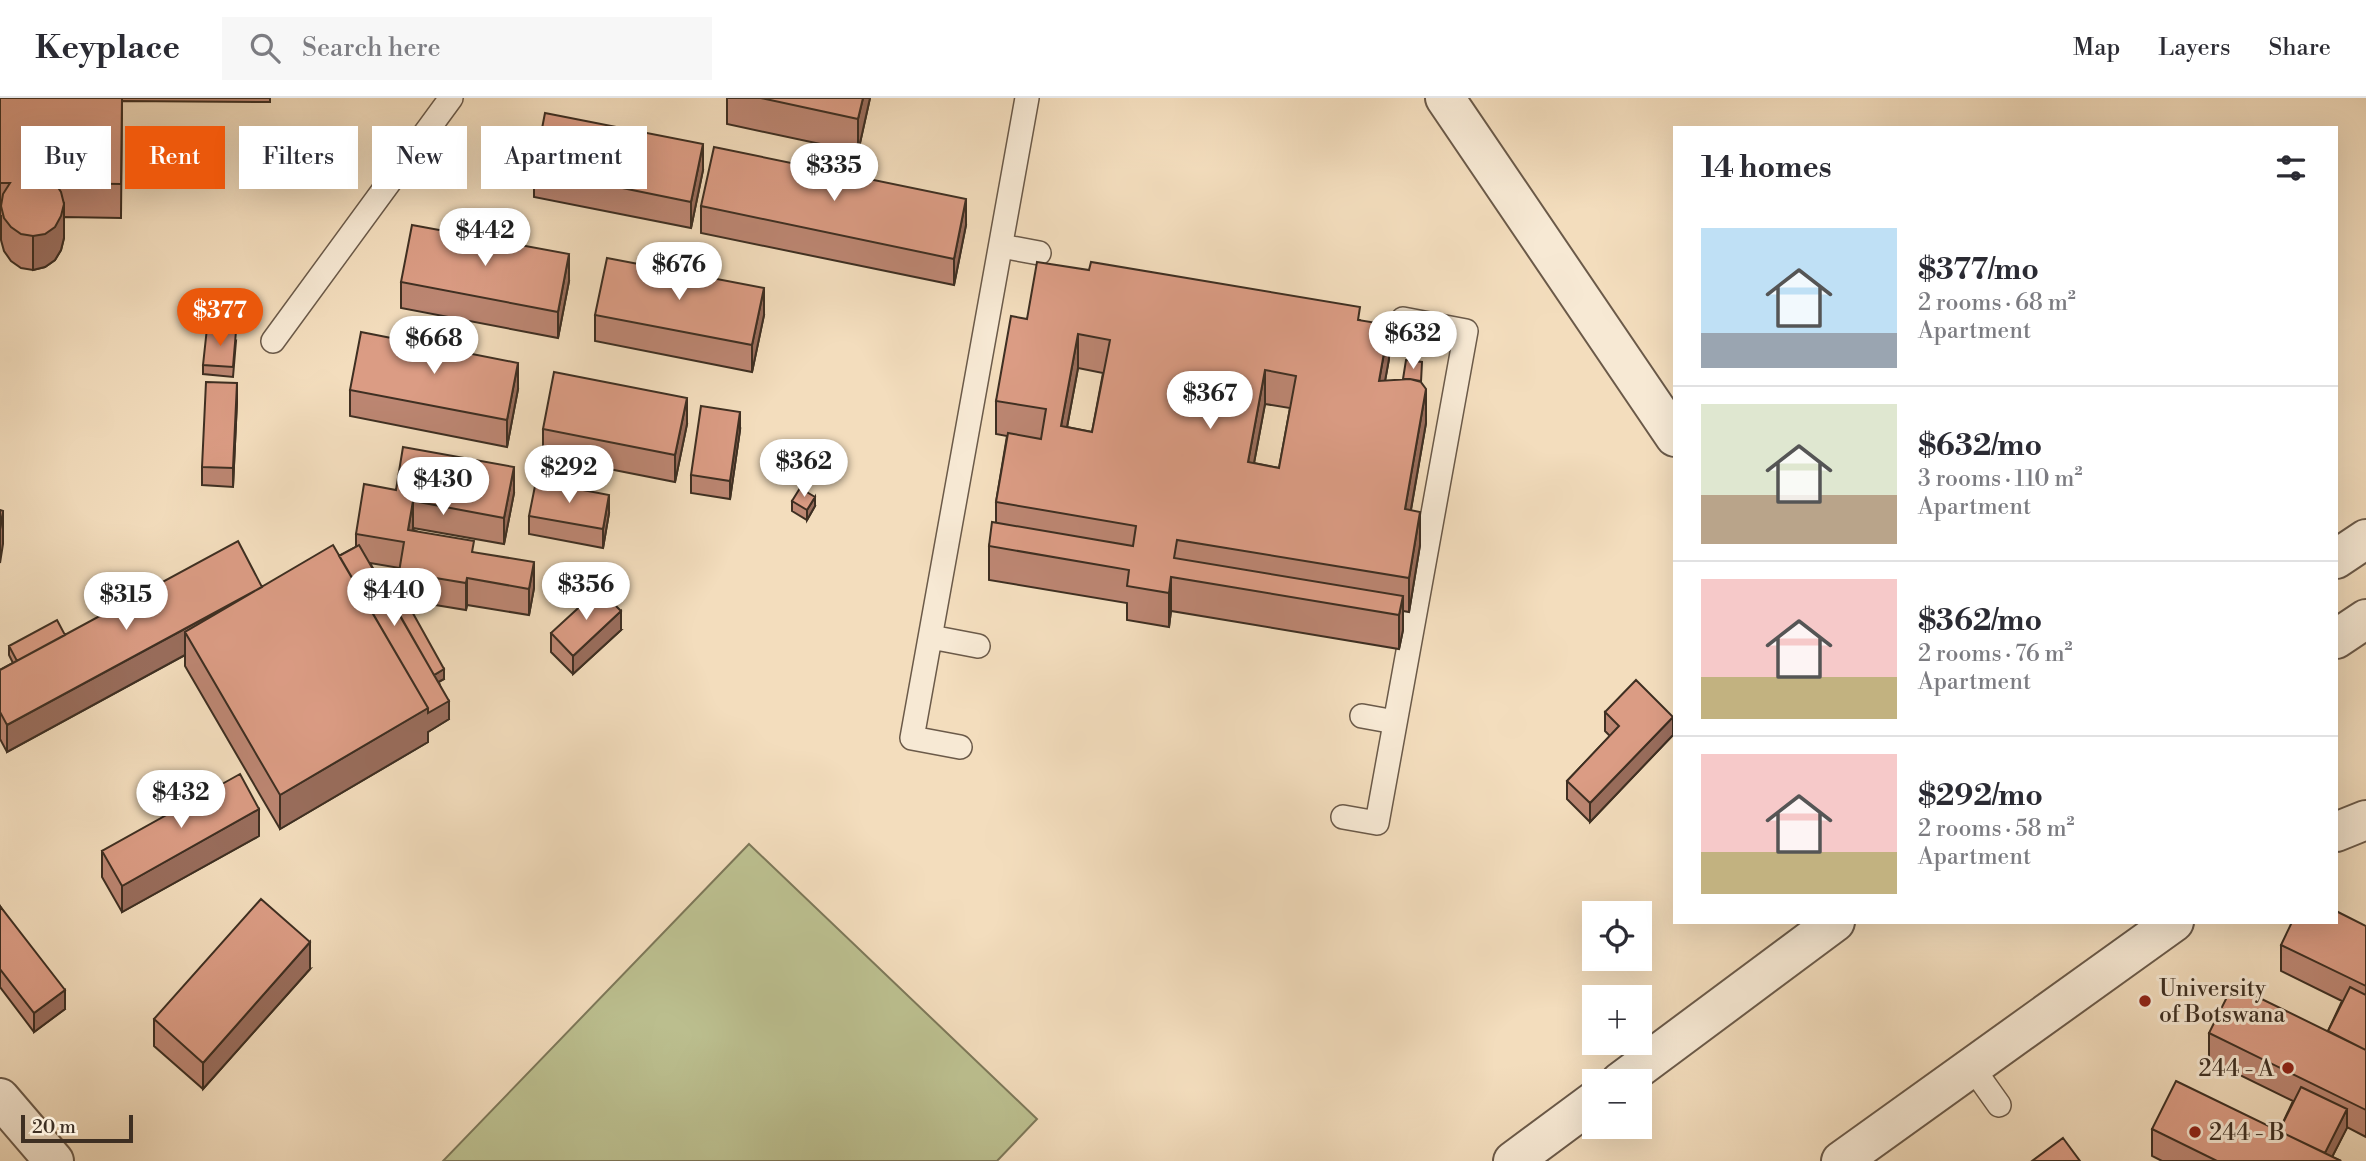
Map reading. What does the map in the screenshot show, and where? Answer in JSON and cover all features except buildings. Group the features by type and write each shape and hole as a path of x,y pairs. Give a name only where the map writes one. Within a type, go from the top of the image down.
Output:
{"street":[{"path":"1445,98 1673,434"},
{"path":"2338,558 2366,539"},
{"path":"2338,638 2366,619"},
{"path":"2338,831 2366,820"},
{"path":"1637,1069 1832,924"},
{"path":"1841,1161 2171,924"},
{"path":"0,1098 54,1161"},
{"path":"1513,1161 1582,1110"}],"lane":[{"path":"273,341 451,98"},
{"path":"960,747 912,738 1027,98"},
{"path":"1001,246 1039,253"},
{"path":"1343,817 1377,823 1466,331 1403,319"},
{"path":"931,637 978,646"},
{"path":"1362,716 1395,722"},
{"path":"1972,1067 1999,1105"}],"green space":[{"path":"749,844 1037,1119 997,1161 443,1161"}],"place":[{"name":"University of Botswana","path":"2145,1001"},
{"name":"244 - A","path":"2288,1068"},
{"name":"244 - B","path":"2195,1132"}]}
